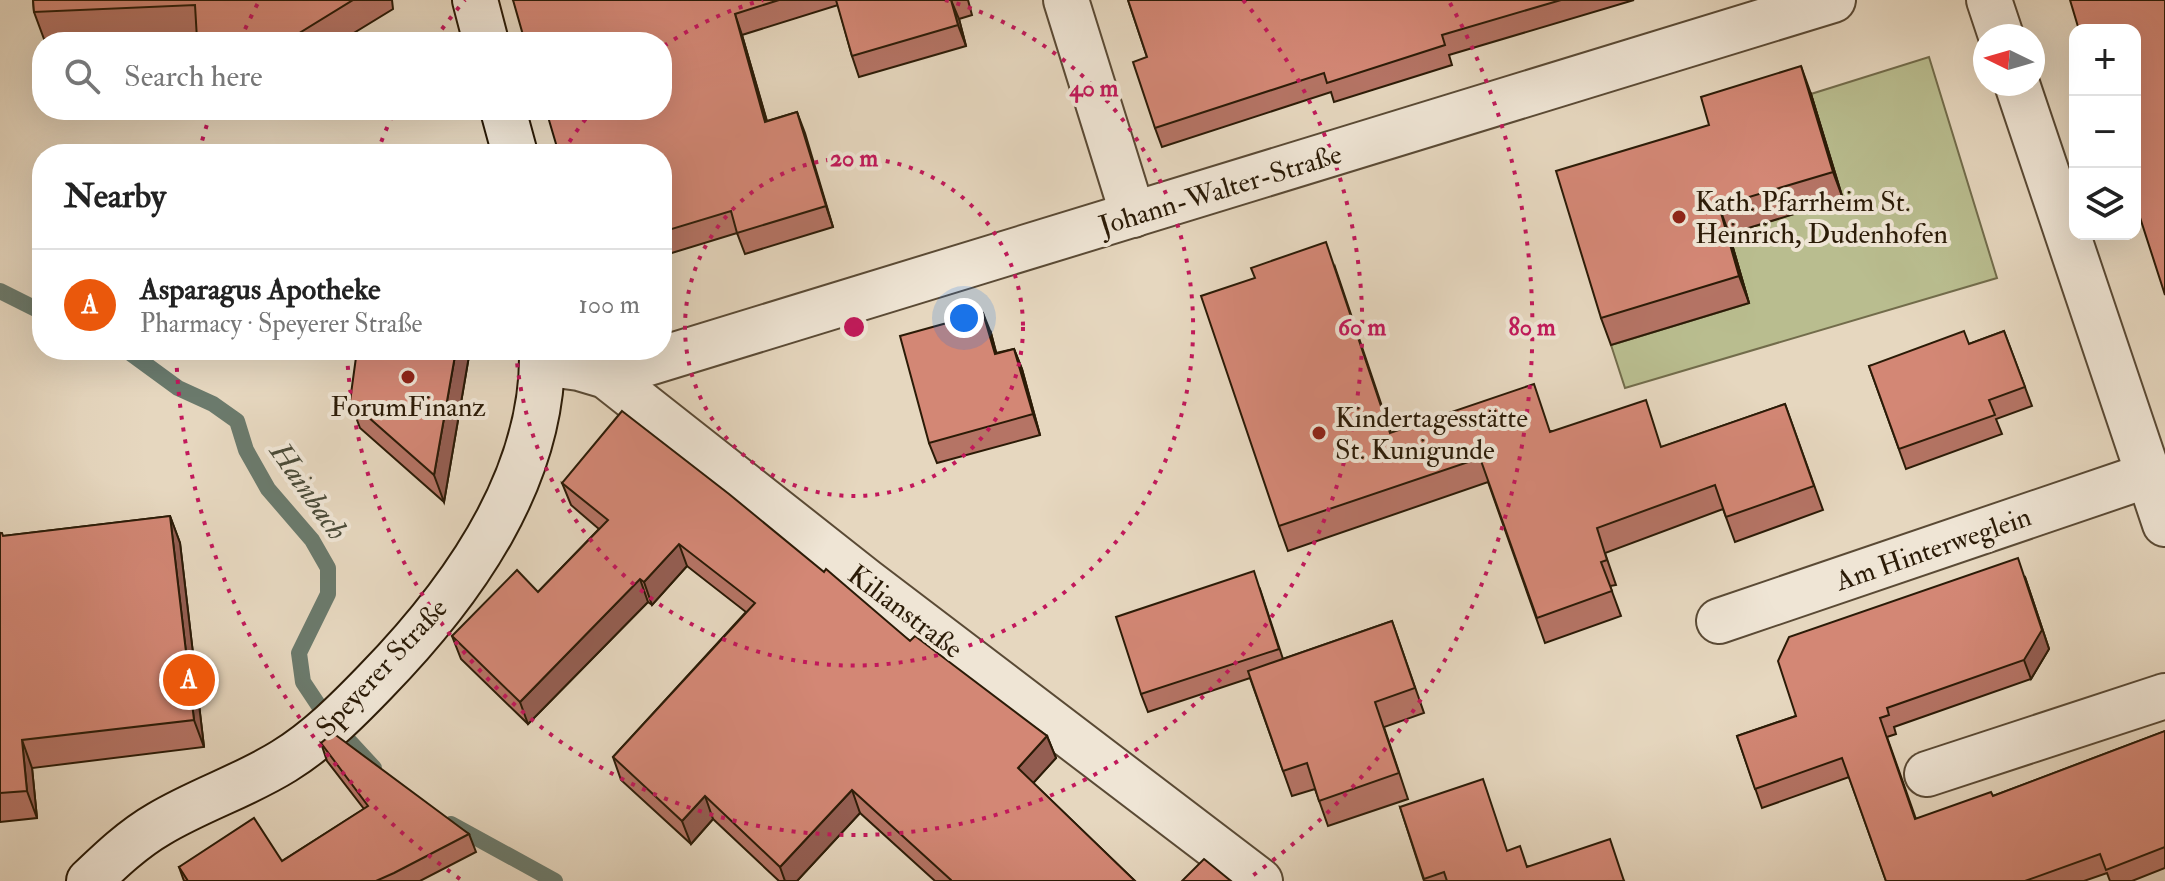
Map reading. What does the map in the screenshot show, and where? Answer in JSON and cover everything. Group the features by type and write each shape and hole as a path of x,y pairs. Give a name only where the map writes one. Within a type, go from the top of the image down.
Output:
{"street":[{"path":"475,0 483,32"},
{"path":"1066,0 1133,215"},
{"name":"Johann-Walter-Straße","path":"672,356 1833,0"},
{"path":"1989,0 1997,24"},
{"path":"2021,96 2165,524"},
{"path":"506,120 512,144"},
{"name":"Speyerer Straße","path":"89,881 114,856 159,824 246,783 313,741 392,664 471,565 505,506 528,448 540,393 542,360"},
{"name":"Kilianstraße","path":"552,360 606,376 866,581 1260,881"},
{"name":"Johann-Walter-Straße","path":"606,376 658,360"},
{"name":"Am Hinterweglein","path":"1719,621 2148,475"},
{"path":"1927,774 2165,696"}],"green space":[{"path":"1929,57 1997,278 1625,388 1611,345 1749,303 1729,234 1842,199 1811,94"}],"building":[{"path":"33,0 353,0 301,32 197,32 195,5 34,12"},
{"path":"513,0 779,0 735,14 765,122 797,112 826,206 737,233 731,211 672,229 672,144 556,144 549,120 672,120 672,32 522,32"},
{"path":"836,0 951,0 958,25 852,56"},
{"path":"1128,0 1561,0 1442,35 1445,45 1327,83 1324,73 1155,128 1133,62 1147,57"},
{"path":"2070,0 2165,0 2165,295 2141,221 2141,24 2077,24"},
{"name":"Kath. Pfarrheim St. Heinrich, Dudenhofen","path":"1801,66 1833,172 1719,206 1739,276 1601,318 1556,171 1709,125 1701,97"},
{"path":"1326,242 1390,433 1534,384 1550,432 1646,400 1661,447 1785,404 1814,486 1726,517 1715,485 1597,528 1607,560 1601,562 1612,591 1537,618 1480,458 1279,526 1201,296 1255,278 1251,268"},
{"path":"983,313 995,354 1014,349 1033,414 929,443 900,336"},
{"path":"1964,331 1969,344 2004,331 2025,387 1989,400 1995,415 1899,449 1869,366"},
{"path":"356,360 454,360 434,475 350,401"},
{"path":"622,411 824,572 826,569 910,641 915,636 1047,736 1018,768 1135,881 951,881 852,790 780,867 705,796 682,821 613,757 755,603 679,544 644,582 640,579 520,702 452,636 517,570 538,592 608,520 562,483"},
{"path":"170,516 194,720 22,740 27,791 0,793 0,533 3,536"},
{"path":"2018,558 2042,630 2024,660 1887,708 1889,715 1880,718 1915,819 1991,792 1993,796 2165,731 2165,847 2106,870 2100,854 2025,881 1886,881 1842,758 1755,789 1737,736 1796,716 1778,661 1789,637"},
{"path":"1254,571 1279,649 1141,694 1116,617"},
{"path":"1392,621 1415,688 1375,702 1399,773 1319,801 1307,763 1283,771 1248,671"},
{"path":"333,733 469,834 376,881 188,881 179,867 254,818 282,861 368,806 321,743"},
{"path":"1483,779 1507,851 1520,846 1527,867 1610,839 1624,881 1447,881 1444,872 1424,879 1400,807"},
{"path":"1204,859 1231,881 1182,881"}],"waterway":[{"name":"Hainbach","path":"0,291 32,307"},
{"name":"Hainbach","path":"140,360 178,388 213,404 237,421 246,450 268,489 312,540 328,568 328,594 299,653 303,682 325,715 374,768"},
{"name":"Hainbach","path":"451,824 555,881"}],"place":[{"name":"Kath. Pfarrheim St. Heinrich, Dudenhofen","path":"1679,217"},
{"name":"ForumFinanz","path":"408,377"},
{"name":"Kindertagesstätte St. Kunigunde","path":"1319,433"},
{"name":"Asparagus Apotheke","path":"189,680"}]}
